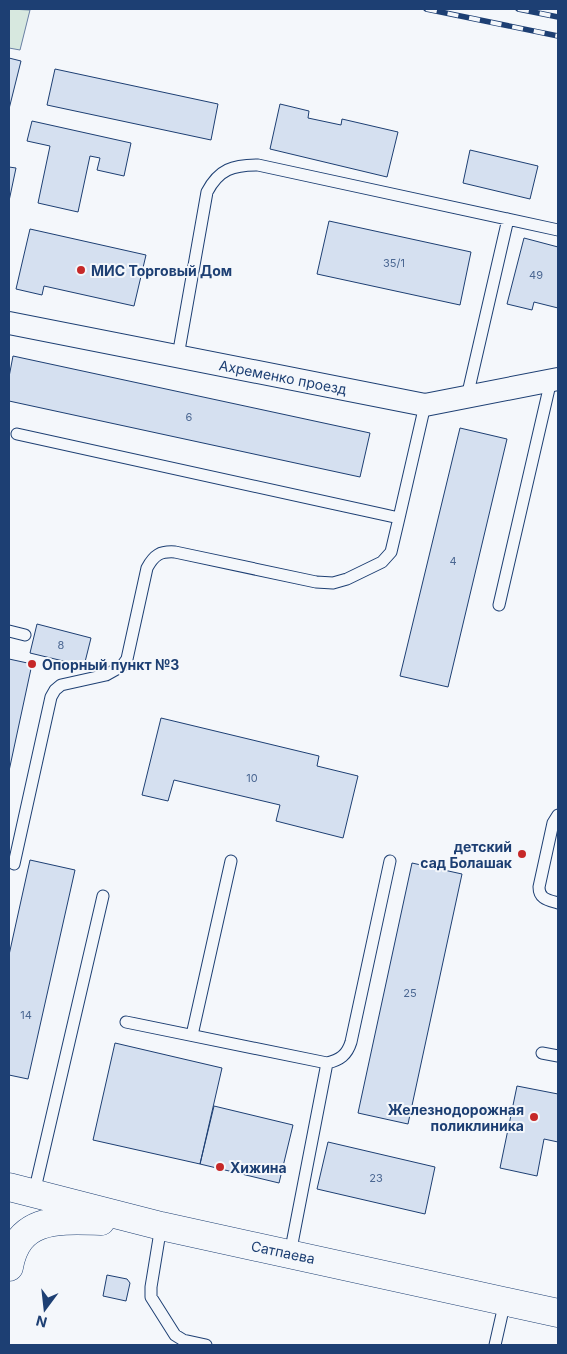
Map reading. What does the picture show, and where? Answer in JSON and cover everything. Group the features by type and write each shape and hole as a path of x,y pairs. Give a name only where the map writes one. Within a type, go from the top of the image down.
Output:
{"street":[{"name":"Ахременко проезд","path":"9,322 425,405 555,379"},
{"name":"Сатпаева","path":"17,1192 153,1224 558,1313"},
{"path":"9,1267 12,1252 19,1239 40,1225 61,1221 153,1224"}],"lane":[{"path":"178,356 207,192 218,175 226,170 245,165 258,165 558,230"},
{"path":"467,397 508,219"},
{"path":"499,605 555,379"},
{"path":"14,864 51,697 61,685 106,674 122,666 127,659 147,568 152,560 158,554 166,551 175,552 316,582 332,583 375,567 387,558 391,552 425,405"},
{"path":"17,434 399,518"},
{"path":"9,631 25,635"},
{"path":"558,815 553,823 539,887 539,893 542,897 558,903"},
{"path":"192,1036 231,861"},
{"path":"126,1022 327,1063 344,1056 349,1049 390,861"},
{"path":"17,1192 103,896"},
{"path":"542,1053 558,1056"},
{"path":"290,1254 327,1063"},
{"path":"153,1224 151,1297 175,1335 184,1340 206,1345"},
{"path":"496,1345 505,1301"}],"shaded area":[{"path":"9,9 30,10 20,50 9,48"}],"building":[{"path":"9,58 21,61 9,109"},
{"path":"55,69 218,104 211,140 47,105"},
{"path":"280,104 309,111 308,118 341,125 342,119 398,132 387,177 270,149"},
{"path":"32,121 131,143 124,176 97,170 100,158 90,156 78,212 38,203 50,146 27,141"},
{"path":"470,150 538,166 530,199 463,183"},
{"path":"9,167 16,168 9,201"},
{"path":"329,221 471,252 460,305 317,274"},
{"name":"МИС Торговый Дом","path":"30,229 146,255 134,306 44,286 42,295 16,289"},
{"path":"524,238 558,247 558,308 534,302 532,310 507,304"},
{"path":"13,356 370,433 360,477 9,401 9,377"},
{"path":"460,428 507,439 448,687 400,676"},
{"name":"Опорный пункт №3","path":"37,624 91,638 84,666 30,653"},
{"path":"9,659 32,664 9,771"},
{"path":"161,718 319,756 317,766 358,776 343,838 276,821 280,805 174,780 168,801 142,795"},
{"path":"30,860 75,870 28,1079 9,1075 9,955"},
{"path":"412,863 462,874 408,1124 358,1113"},
{"path":"115,1043 222,1068 200,1164 93,1140"},
{"name":"Железнодорожная поликлиника","path":"517,1086 558,1094 558,1142 544,1139 537,1176 500,1168"},
{"path":"214,1106 293,1125 279,1183 200,1164"},
{"path":"328,1142 435,1167 425,1214 317,1189"},
{"path":"107,1275 127,1279 130,1283 126,1301 103,1296"}],"railway":[{"path":"426,9 558,36"},
{"path":"518,9 558,17"}],"place":[{"name":"МИС Торговый Дом","path":"81,270"},
{"name":"Опорный пункт №3","path":"32,664"},
{"name":"детский сад Болашак","path":"522,854"},
{"name":"Железнодорожная поликлиника","path":"534,1117"},
{"name":"Хижина","path":"220,1167"}]}
